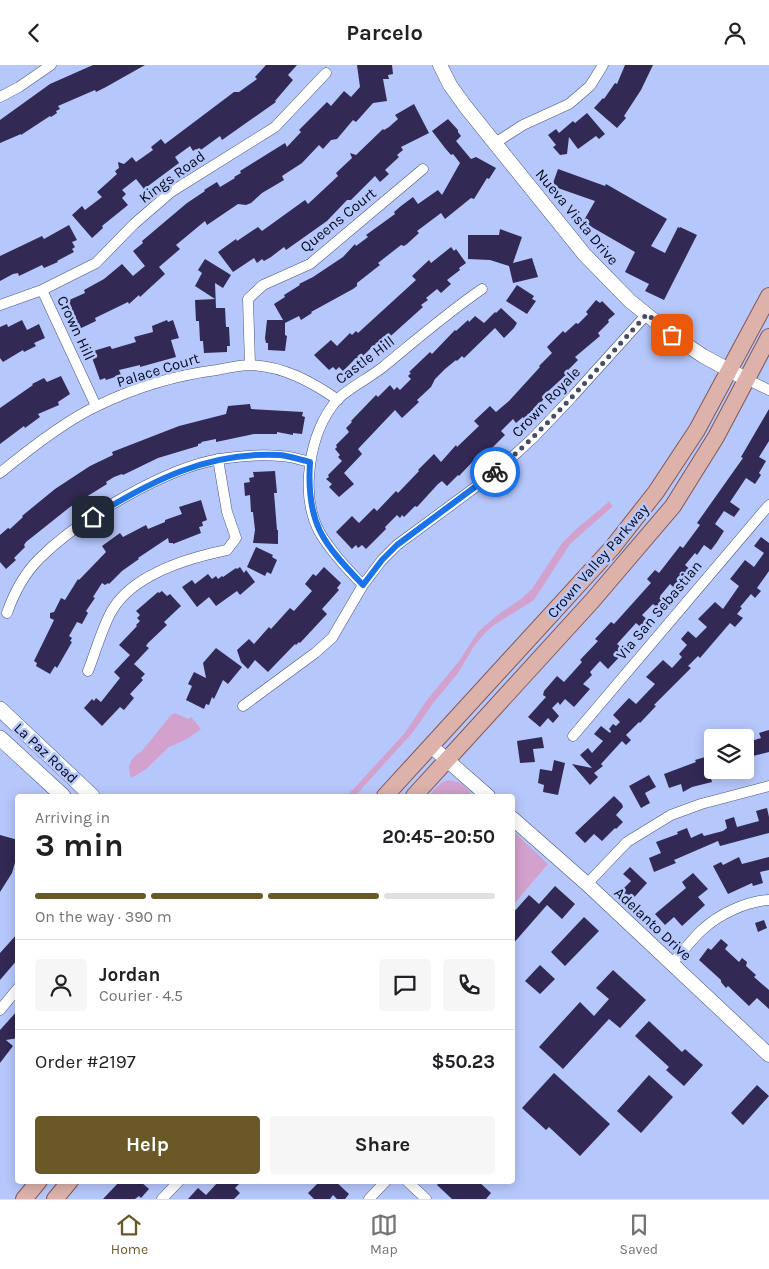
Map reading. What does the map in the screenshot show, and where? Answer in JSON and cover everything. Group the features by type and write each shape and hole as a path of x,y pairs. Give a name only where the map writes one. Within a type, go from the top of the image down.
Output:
{"main road":[{"name":"Crown Valley Parkway","path":"387,794 612,548 656,492 696,430 769,296"},
{"name":"Crown Valley Parkway","path":"416,794 592,601 673,506 716,437 769,337"},
{"name":"La Paz Road","path":"0,709 90,794"},
{"name":"La Paz Road","path":"0,738 61,794"},
{"path":"24,1199 36,1184"},
{"path":"55,1199 68,1184"}],"street":[{"path":"0,97 19,87 51,65"},
{"name":"Nueva Vista Drive","path":"440,65 455,92 584,254 630,301 672,335 728,370 769,390"},
{"path":"495,143 523,125 569,104 590,86 604,65"},
{"name":"Kings Road","path":"0,305 42,290 96,263 134,224 171,192 275,127 326,73"},
{"name":"Queens Court","path":"250,365 248,299 263,285 310,264 423,169"},
{"name":"Castle Hill","path":"363,585 336,557 319,531 312,511 308,488 310,462 322,424 338,400 378,371 452,309 482,289"},
{"name":"Crown Hill","path":"42,290 96,406"},
{"name":"Crown Royale","path":"244,706 332,638 363,585 382,560 397,545 496,471 534,437 647,314"},
{"name":"Palace Court","path":"0,473 55,432 96,406 143,387 199,372 250,365 281,371 311,382 338,400"},
{"path":"7,613 16,590 39,559 79,525 133,492 181,471 218,459 252,455 282,455 310,462"},
{"path":"88,671 110,614 118,602 140,582 164,569 227,550 233,543 236,538 227,512 218,459"},
{"name":"Via San Sebastian","path":"573,735 769,505"},
{"path":"431,746 486,794"},
{"path":"586,884 627,841 671,815 769,786"},
{"name":"Adelanto Drive","path":"515,821 586,884 769,1055"},
{"path":"671,964 704,928 742,907 769,901"},
{"path":"0,1010 15,991"},
{"path":"162,1199 176,1184"},
{"path":"369,1199 383,1184"},
{"path":"410,1184 426,1199"}],"shaded area":[{"path":"610,501 613,506 570,544 534,600 494,625 485,633 474,646 458,673 413,732 357,794 349,794 404,734 427,700 459,661 478,632 532,589 562,543"},
{"path":"175,713 188,719 191,717 201,729 187,739 169,747 145,770 131,778 129,769 132,759 142,751 171,715"},
{"path":"448,780 461,783 472,794 430,794 441,783"},
{"path":"515,833 548,864 515,903"}],"building":[{"path":"93,65 145,65 96,92 95,90 58,106 60,109 51,117 21,135 0,143 0,120 50,84"},
{"path":"266,65 297,65 288,75 293,80 276,102 222,140 220,136 198,152 196,149 193,151 190,146 175,157 179,163 144,189 136,179 122,190 126,194 122,198 128,205 102,226 103,228 92,238 72,215 82,206 85,210 102,197 97,192 117,174 115,171 119,168 118,162 124,164 132,157 136,162 153,150 151,147 161,139 165,144 234,92 239,92 257,79 255,77"},
{"path":"357,65 392,65 393,74 388,75 389,79 383,79 387,101 373,103 356,122 353,120 337,139 331,140 323,149 319,145 302,163 282,176 284,180 262,193 251,203 246,205 238,204 207,225 205,221 176,245 180,249 159,267 165,274 140,297 139,295 129,304 128,302 95,318 96,321 75,331 63,305 68,303 67,301 85,293 84,290 104,279 122,264 133,276 145,266 133,251 143,243 142,241 204,190 217,182 220,187 235,178 241,173 240,171 285,143 287,147 301,132 299,130 327,102 331,106 344,91 351,97 360,87"},
{"path":"625,65 653,65 641,90 624,116 626,118 617,128 594,108 604,99 615,83 617,84"},
{"path":"414,104 429,133 401,147 403,150 397,155 399,157 385,170 389,174 380,182 375,176 351,200 347,200 327,221 286,250 284,247 271,257 264,261 262,259 257,263 254,258 233,272 218,252 258,227 262,231 305,200 308,204 338,176 336,173 352,158 350,153 356,155 383,129 389,127 398,119 395,115"},
{"path":"587,113 605,134 599,139 596,136 578,149 569,137 567,154 560,155 553,147 556,145 548,135 556,129 559,133 573,121 575,123"},
{"path":"448,119 461,136 456,141 471,159 476,157 496,168 489,179 487,178 474,199 471,198 445,219 441,213 417,231 419,233 407,244 401,245 378,263 380,265 357,283 357,286 353,289 311,312 301,320 299,316 285,323 285,335 287,336 285,351 268,350 268,343 266,343 265,338 267,320 283,320 274,304 285,297 284,295 343,257 355,244 356,246 368,237 366,235 395,214 394,212 413,197 418,204 438,190 442,195 460,163 453,154 451,155 432,131"},
{"path":"558,169 605,186 606,184 667,219 651,246 665,253 678,227 697,235 664,300 645,291 649,284 625,272 635,252 583,222 595,201 552,186"},
{"path":"69,225 77,240 72,242 75,247 72,249 74,252 44,268 42,265 19,276 18,273 13,274 0,281 0,256 42,236 44,239"},
{"path":"500,229 522,237 513,263 532,258 538,277 513,283 509,266 490,260 468,259 468,235 499,235"},
{"path":"451,247 454,251 456,249 466,263 447,280 451,284 441,293 437,289 426,298 428,300 421,305 423,307 384,342 378,346 374,345 358,361 356,358 343,371 339,367 336,370 333,367 329,370 314,355 331,340 337,346 350,333 352,335 356,331 358,333 416,280 412,276 429,260 431,263"},
{"path":"205,259 231,275 223,288 215,283 216,308 225,308 226,327 229,327 230,346 227,346 227,352 204,353 203,341 200,341 199,321 196,321 195,300 215,299 195,286 202,273 198,270"},
{"path":"517,285 534,296 532,299 536,301 527,314 506,301"},
{"path":"596,300 600,303 602,301 615,314 598,333 600,336 575,357 578,360 565,373 567,374 545,394 544,399 524,419 523,417 516,423 513,419 501,431 505,435 485,455 481,457 479,455 447,486 442,481 417,507 415,506 404,517 402,515 400,518 397,515 366,549 362,545 358,548 356,545 352,549 336,532 352,516 359,523 374,508 377,511 396,491 398,493 434,454 441,462 456,445 457,447 479,426 474,421 490,406 496,412 509,401 552,353 547,347 563,331 565,333 576,323 578,324 588,314 586,312"},
{"path":"501,308 517,323 514,328 504,338 495,328 464,358 462,356 445,369 435,379 431,387 417,400 419,402 402,418 395,410 358,449 362,454 344,473 354,484 339,497 329,487 332,484 326,479 342,461 335,449 336,445 349,432 346,428 351,421 376,395 378,397 390,385 394,390 397,387 400,390 411,379 408,376 411,373 409,372 430,352 432,354 455,330 468,320 469,322 475,316 484,323"},
{"path":"22,320 27,330 39,324 45,338 34,343 36,346 24,352 23,350 3,362 0,358 0,327 7,324 8,327"},
{"path":"167,320 168,322 173,320 179,338 171,340 176,357 140,367 140,365 119,370 121,375 100,380 90,352 110,346 112,349 136,342 134,337 153,332 152,326"},
{"path":"61,376 70,394 58,402 59,405 38,414 40,417 0,444 0,408 32,384 44,378 47,382"},
{"path":"250,404 251,409 303,412 302,416 305,417 302,434 293,433 293,435 277,432 277,434 254,434 216,442 216,439 201,442 198,446 158,458 123,475 114,477 106,482 107,484 70,507 26,542 25,547 14,558 16,560 6,569 0,562 0,535 8,528 10,529 22,516 55,489 90,466 113,455 112,452 179,426 226,414 228,406"},
{"path":"769,409 769,441 759,457 766,461 759,473 761,475 755,484 746,478 730,502 740,509 734,517 724,511 715,524 724,531 717,542 711,550 704,545 697,555 695,553 685,565 693,572 678,591 670,584 660,596 668,603 661,611 653,604 642,615 651,623 644,630 636,623 617,644 625,651 608,669 600,661 590,672 592,675 583,684 590,689 574,707 565,699 560,705 558,702 552,708 559,716 553,723 548,718 540,727 528,717 546,697 543,695 544,691 557,676 564,682 582,662 580,660 598,641 595,639 611,622 614,624 651,583 647,579 655,570 659,573 680,546 683,548 700,525 697,523 743,458 741,457"},
{"path":"275,471 277,493 274,493 278,544 253,543 255,530 253,512 251,512 250,495 245,496 244,483 250,482 249,478 254,477 253,472"},
{"path":"201,500 207,520 202,522 203,526 199,527 201,533 173,544 169,543 168,538 138,558 109,584 105,585 102,583 86,611 88,613 82,624 77,622 69,636 72,638 70,641 72,642 57,668 55,666 50,674 36,666 37,663 34,661 54,620 50,618 50,613 54,612 61,598 65,600 78,579 106,552 102,546 120,533 123,537 146,525 148,529 165,522 165,520 182,514 179,507"},
{"path":"761,537 769,543 769,571 757,588 761,591 755,598 751,594 740,607 742,608 737,614 743,618 735,627 730,623 700,658 698,656 688,666 691,668 654,705 656,706 640,723 626,735 631,740 626,745 622,741 601,764 603,766 594,773 598,777 590,785 572,764 592,768 580,755 588,748 592,753 603,741 594,734 601,726 610,733 609,729 613,724 616,726 620,722 613,715 629,698 636,704 655,684 646,677 663,660 672,668 682,657 679,654 687,645 681,639 688,631 696,638 707,627 698,619 715,602 723,609 739,586 730,579 745,560 754,567 764,553 754,546"},
{"path":"256,547 273,555 272,557 277,560 271,574 267,572 265,576 247,567"},
{"path":"240,567 244,573 246,570 255,582 240,595 237,591 216,606 209,597 197,607 182,587 192,580 195,584 208,574 212,579 216,576 218,579"},
{"path":"324,567 341,583 337,588 339,590 322,609 327,614 300,643 295,644 268,672 255,660 248,669 241,662 237,650 249,639 254,644 290,608 294,611 312,591 305,584 313,574 316,576"},
{"path":"162,591 167,596 170,594 181,606 164,622 167,625 148,643 146,646 149,648 134,664 145,674 141,678 143,680 130,694 134,698 124,710 120,707 102,726 84,708 92,699 94,701 96,698 101,702 120,678 114,672 130,655 119,645 140,621 137,618 140,615 136,611 158,592"},
{"path":"216,648 242,667 228,684 223,680 214,699 212,697 209,705 206,704 204,709 186,700 192,686 188,684 194,672 206,678 203,663"},
{"path":"769,730 769,752 754,756 754,740 761,738 759,733"},
{"path":"542,737 544,748 533,749 535,762 520,763 517,741"},
{"path":"704,757 704,779 711,779 712,782 692,787 683,792 681,784 669,788 664,774 696,762 695,760"},
{"path":"554,760 565,763 558,795 543,792 544,785 538,783 540,769 552,771"},
{"path":"649,775 656,787 645,793 650,803 641,808 629,786"},
{"path":"614,796 622,804 623,807 616,815 623,822 602,841 594,834 585,843 575,833"},
{"path":"767,808 769,833 720,846 718,841 674,860 676,863 654,872 649,858 661,853 656,842 678,834 677,832 687,828 691,838 702,833 704,836 723,831 727,828 725,820 734,817 737,827 759,821 756,811"},
{"path":"0,835 15,839 15,862 12,873 0,892"},
{"path":"739,857 742,864 769,857 769,870 760,872 763,883 753,886 752,883 728,894 713,866 721,862 723,865"},
{"path":"630,867 647,883 629,903 619,893 631,881 623,874"},
{"path":"693,873 708,889 698,897 705,905 682,926 674,917 665,925 655,914 686,888 682,882"},
{"path":"555,886 575,904 562,919 547,905 515,942 515,911 529,895 539,904"},
{"path":"584,917 599,931 565,966 551,952"},
{"path":"764,920 767,928 758,932 755,923"},
{"path":"15,936 15,962 0,980 0,953"},
{"path":"721,939 728,945 725,949 739,962 742,958 747,962 746,966 756,975 754,977 769,990 769,1009 757,998 749,1006 728,986 726,988 721,980 699,960 708,948 711,950"},
{"path":"540,965 555,979 540,994 525,981"},
{"path":"613,970 646,1000 620,1028 609,1019 563,1069 539,1047 580,1002 594,1016 609,999 596,988"},
{"path":"15,1013 15,1038 6,1040 13,1046 0,1063 0,1030"},
{"path":"649,1021 682,1052 685,1049 703,1065 684,1086 666,1070 669,1067 635,1036"},
{"path":"554,1073 610,1124 580,1156 549,1127 546,1130 522,1108"},
{"path":"649,1075 673,1097 641,1133 617,1111"},
{"path":"757,1085 769,1096 743,1125 731,1113"},
{"path":"117,1184 143,1184 149,1189 141,1198 139,1196 135,1199 103,1199"},
{"path":"216,1184 239,1184 235,1188 240,1193 234,1199 188,1199 198,1188 206,1195"},
{"path":"317,1184 338,1184 349,1194 345,1199 337,1199 333,1195 330,1199 314,1199 308,1193"},
{"path":"481,1184 491,1193 486,1199 452,1199 437,1185"}],"way so far":[{"path":"495,472 534,437 647,314 672,335"}],"route":[{"path":"93,517 133,492 181,471 218,459 252,455 282,455 310,462 308,488 312,511 319,531 336,557 363,585 382,560 397,545 495,472"}]}
